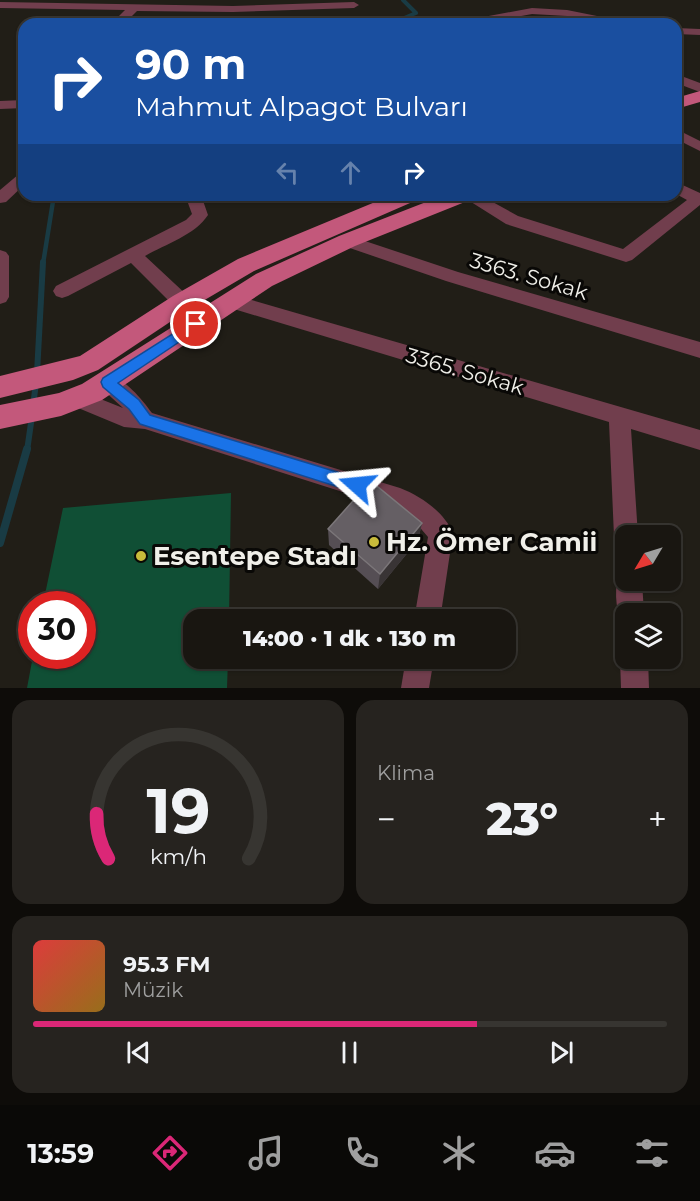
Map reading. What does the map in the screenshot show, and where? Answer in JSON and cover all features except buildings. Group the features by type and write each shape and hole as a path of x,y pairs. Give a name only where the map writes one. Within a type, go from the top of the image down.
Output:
{"main road":[{"path":"682,102 700,96"},
{"path":"682,114 700,109"},
{"path":"0,387 64,372 89,363 182,302 246,265 396,201"},
{"path":"0,417 70,402 108,382 231,301 295,264 448,201"}],"street":[{"path":"562,0 567,13"},
{"path":"0,5 233,5 255,16 354,5"},
{"path":"123,18 136,6"},
{"path":"494,18 532,11 567,13 592,18"},
{"path":"682,32 700,32"},
{"path":"682,80 700,88"},
{"path":"0,105 18,104"},
{"path":"682,137 700,147"},
{"path":"0,198 18,182"},
{"path":"479,201 512,220 626,256 699,199 682,190"},
{"path":"62,291 192,224 200,215 195,201"},
{"name":"3363. Sokak","path":"347,241 452,277 700,350"},
{"path":"134,255 182,302"},
{"path":"0,256 0,297"},
{"name":"3365. Sokak","path":"231,301 700,440"},
{"path":"108,382 134,405 145,420"},
{"path":"70,402 124,418 145,420 400,499 424,515 441,533 429,609"},
{"path":"619,415 625,525"},
{"path":"415,688 418,669"},
{"path":"634,669 635,688"}],"green space":[{"name":"Esentepe Stadı","path":"231,493 229,609 183,609 183,669 228,669 227,688 27,688 31,669 96,669 96,591 46,591 63,508"}],"waterway":[{"path":"403,0 416,13 404,18"},
{"path":"43,264 53,201"},
{"path":"37,373 43,262"},
{"path":"33,406 36,383"},
{"path":"27,451 32,416"},
{"path":"0,543 27,449"}],"place":[{"name":"Hz. Ömer Camii","path":"374,542"},
{"name":"Esentepe Stadı","path":"141,556"}],"route":[{"path":"196,324 108,382 134,405 145,420 230,444 357,485"}]}
